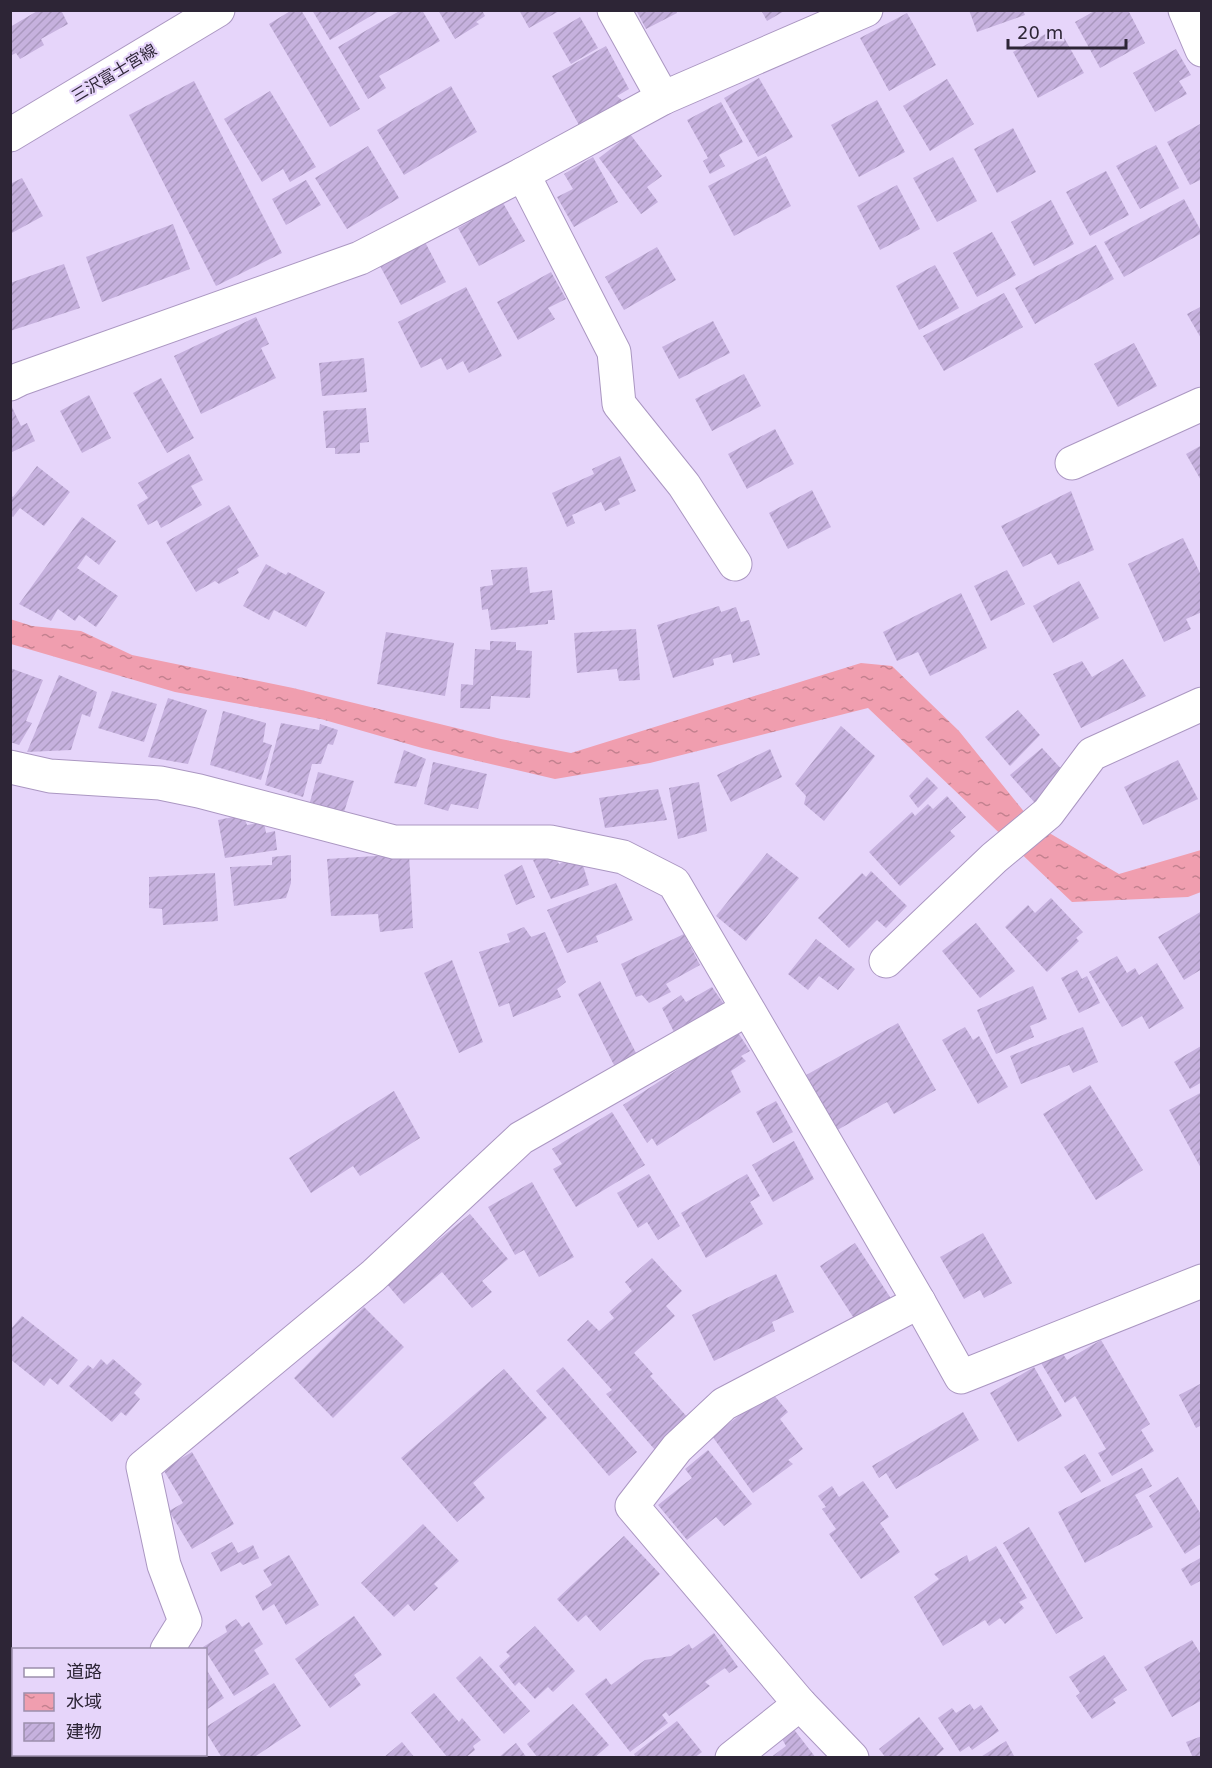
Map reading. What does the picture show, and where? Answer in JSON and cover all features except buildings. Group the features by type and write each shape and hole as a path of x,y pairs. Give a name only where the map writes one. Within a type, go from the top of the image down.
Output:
{"street":[{"name":"三沢富士宮線","path":"10,135 218,10"},
{"path":"614,10 663,98"},
{"path":"10,384 360,258 523,174 663,98 866,10"},
{"path":"1185,10 1202,50"},
{"path":"523,174 614,352 619,404 684,485 735,564"},
{"path":"1072,463 1202,404"},
{"path":"886,961 994,858 1048,813 1092,754 1202,704"},
{"path":"10,767 50,776 160,783 394,842 550,842 623,857 674,882 919,1302 960,1377 1202,1281"},
{"path":"168,1648 185,1621 164,1565 143,1467 373,1276 521,1138 747,1010"},
{"path":"852,1758 800,1704 632,1506 678,1449 724,1404 919,1302"},
{"path":"732,1758 800,1704"}],"water":[{"path":"10,619 32,626 81,631 132,655 293,688 501,739 571,753 861,663 892,666 959,731 1034,824 1119,874 1201,850 1201,892 1188,897 1072,902 868,708 650,763 555,779 422,748 321,719 175,692 11,644"}]}
